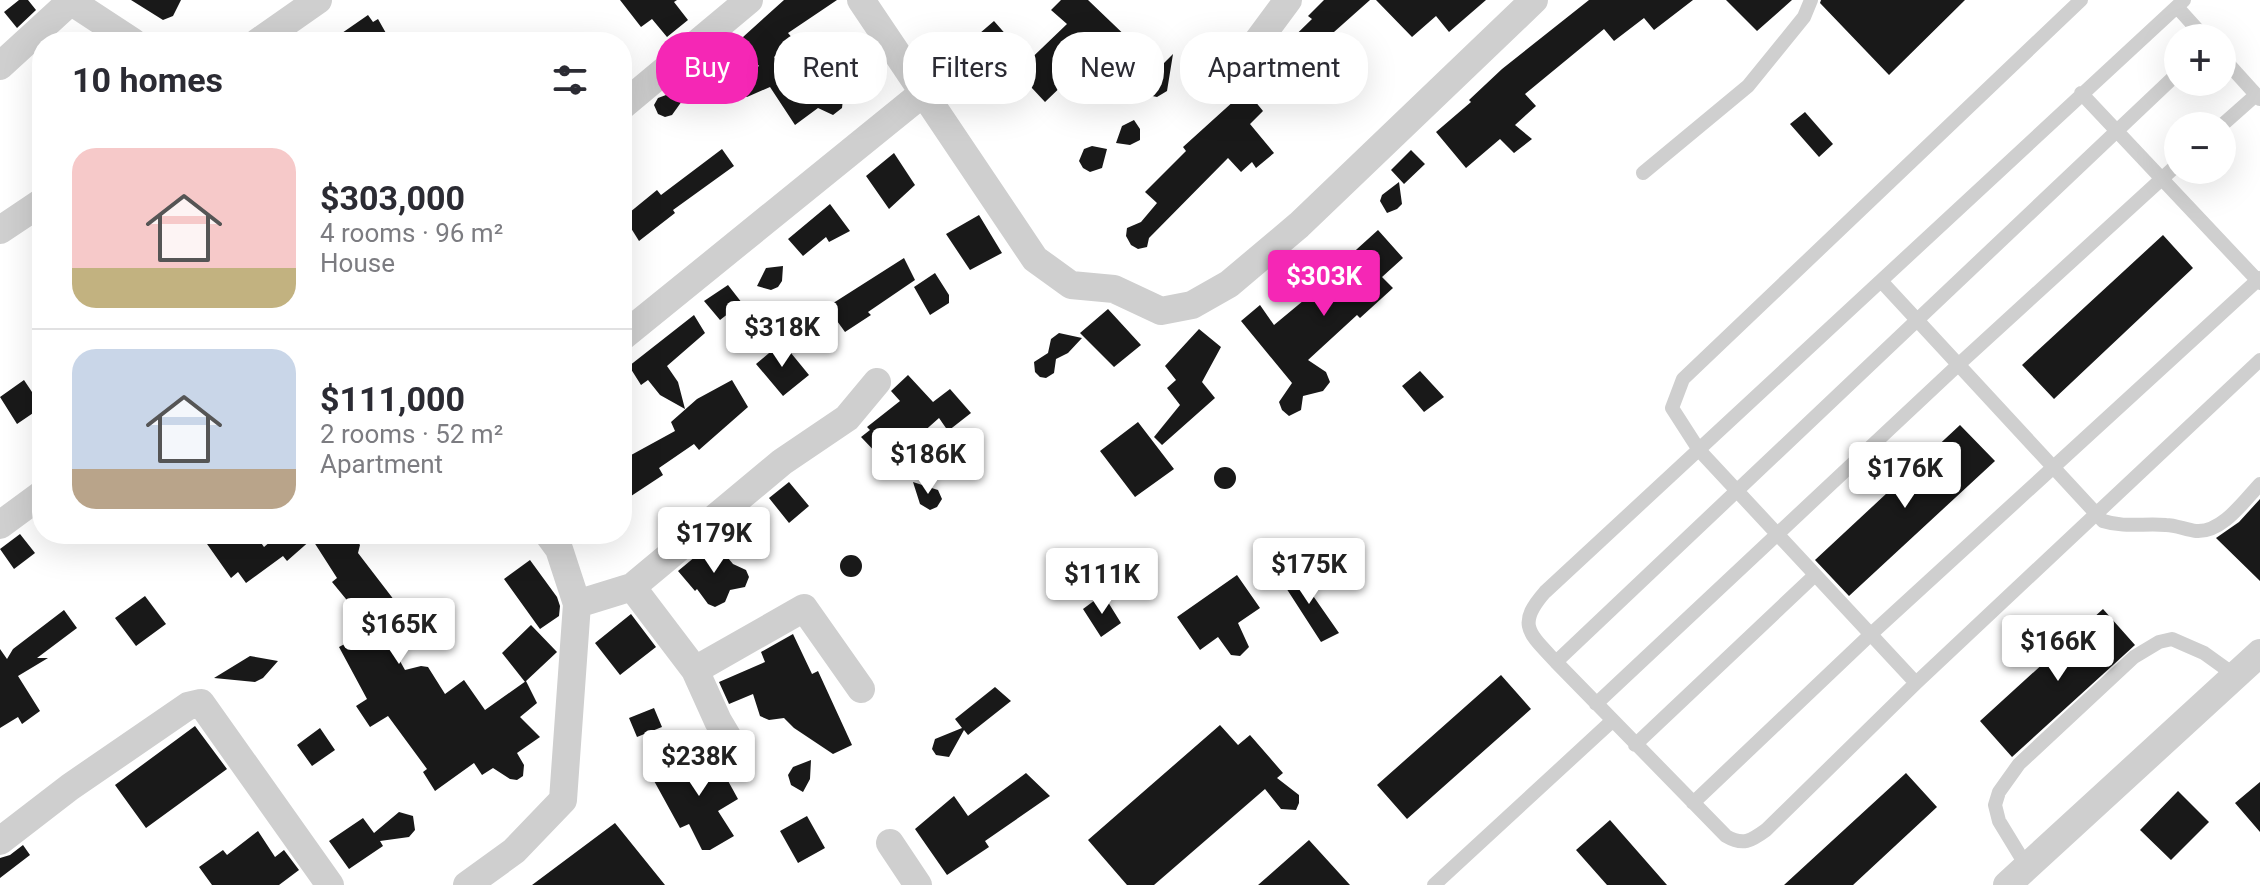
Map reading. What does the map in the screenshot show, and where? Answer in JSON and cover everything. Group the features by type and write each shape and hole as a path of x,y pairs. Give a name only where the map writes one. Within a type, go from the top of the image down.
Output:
{"street":[{"path":"272,32 318,0"},
{"path":"632,98 749,0"},
{"path":"861,0 903,63"},
{"path":"1264,32 1288,0"},
{"path":"930,104 1035,259 1071,285 1114,289 1161,311 1192,305 1229,284 1299,225 1534,0"},
{"path":"37,32 70,1 118,32"},
{"path":"0,66 32,36"},
{"path":"632,329 909,104"},
{"path":"0,230 32,209"},
{"path":"577,604 632,587 782,462 847,418 877,382"},
{"path":"0,525 32,501"},
{"path":"467,885 514,851 563,800 577,604 555,544"},
{"path":"632,587 695,670 718,721 737,753"},
{"path":"695,670 804,608 861,689"},
{"path":"2017,876 2260,653"},
{"path":"0,841 81,779 188,706 201,703 330,885"},
{"path":"890,843 918,885"}],"lane":[{"path":"1643,173 1748,86 1804,17 1811,0"},
{"path":"1916,683 1699,450 1672,408 1683,379 2081,0"},
{"path":"2195,24 2181,3 1545,592 1533,605 1527,617 1527,626 1533,638 1726,836 1737,843 1749,842 1766,830 1916,683 2260,360"},
{"path":"2236,73 2258,97 2236,114"},
{"path":"1556,662 2164,86"},
{"path":"1693,803 1870,635 2259,281 2081,93"},
{"path":"1596,704 2164,176"},
{"path":"1881,281 2103,521 2115,525 2166,525 2201,531 2217,526 2260,484"},
{"path":"1635,745 1815,575"},
{"path":"2017,876 1995,805 1999,792 2019,764 2134,657 2159,642 2172,639 2197,648 2236,676"},
{"path":"1434,885 1612,721"}],"building":[{"path":"19,0 28,0 36,10 17,28 4,12"},
{"path":"131,0 181,0 173,16 163,20"},
{"path":"620,0 677,0 674,2 688,20 673,32 663,32 652,19 641,27"},
{"path":"784,0 837,0 789,32 774,32 774,93 770,87 758,92 758,32 749,32"},
{"path":"1061,0 1088,0 1121,32 1059,32 1067,24 1051,10"},
{"path":"1324,0 1370,0 1334,32 1299,32 1312,19 1308,16"},
{"path":"1376,0 1486,0 1449,32 1436,16 1412,37"},
{"path":"1589,0 1693,0 1654,30 1644,18 1614,41 1604,29 1525,94 1536,106 1515,125 1532,139 1514,153 1500,139 1466,168 1436,132 1471,102 1469,100 1502,69"},
{"path":"1726,0 1792,0 1757,31"},
{"path":"1821,0 1965,0 1889,75 1820,3"},
{"path":"368,15 373,22 378,19 385,32 343,32"},
{"path":"994,21 1004,32 981,32"},
{"path":"1052,38 1052,95 1045,102 1036,92 1036,54"},
{"path":"1173,54 1167,91 1164,93 1164,63"},
{"path":"656,102 656,104 680,104 672,115 665,117 658,114 654,105"},
{"path":"781,104 842,104 833,115 818,108 795,125"},
{"path":"1231,104 1257,104 1263,111 1250,124 1274,153 1256,168 1252,162 1241,172 1228,158 1149,238 1147,247 1138,249 1131,245 1126,236 1127,228 1141,222 1157,203 1145,192 1186,151 1183,147"},
{"path":"1805,112 1833,144 1819,157 1790,124"},
{"path":"1134,120 1140,129 1140,140 1130,145 1116,143 1122,126"},
{"path":"1092,146 1107,149 1102,168 1090,172 1079,161 1084,149"},
{"path":"722,149 734,166 673,210 675,213 639,241 632,230 632,210 657,190 661,195"},
{"path":"1411,150 1425,164 1404,184 1391,170"},
{"path":"894,153 915,185 889,209 866,176"},
{"path":"1399,182 1402,204 1387,213 1380,201 1382,195"},
{"path":"830,204 850,231 829,242 826,237 803,256 788,239"},
{"path":"979,215 1002,253 970,270 946,234"},
{"path":"1378,230 1403,258 1382,277 1393,288 1360,318 1357,315 1308,360 1326,372 1330,382 1323,391 1303,396 1301,410 1289,416 1279,402 1292,383 1241,321 1260,305 1274,325 1327,281 1325,278"},
{"path":"2163,235 2193,268 2054,399 2022,365"},
{"path":"904,258 915,280 845,332 827,307"},
{"path":"783,266 782,281 778,287 771,290 757,286 766,268"},
{"path":"935,273 949,295 949,303 930,315 914,287"},
{"path":"728,285 742,303 720,320 704,301"},
{"path":"1108,309 1141,345 1114,367 1080,333"},
{"path":"694,315 705,333 667,366 678,382 685,409 660,395 648,380 641,385 632,371 632,364"},
{"path":"1199,329 1221,347 1202,382 1215,398 1162,445 1154,437 1180,405 1167,388 1176,380 1165,366"},
{"path":"1059,333 1082,338 1068,353 1056,359 1054,373 1046,378 1040,377 1035,372 1034,362 1048,353 1051,339"},
{"path":"782,342 809,375 783,396 756,364"},
{"path":"1420,371 1444,397 1424,412 1402,386"},
{"path":"908,375 933,402 950,389 971,413 948,431 939,418 902,451 915,467 902,480 861,437 870,430 867,427 900,401 891,391"},
{"path":"24,380 32,392 32,414 17,424 0,397"},
{"path":"732,380 748,407 699,450 694,444 659,468 663,475 632,495 632,455 675,431 671,422 697,399"},
{"path":"1138,422 1174,469 1135,497 1100,451"},
{"path":"1960,425 1995,461 1849,596 1815,560"},
{"path":"1225,467 1233,470 1236,478 1233,486 1225,489 1217,486 1214,478 1217,470"},
{"path":"789,482 809,506 789,523 769,498"},
{"path":"913,482 938,490 942,499 937,507 930,510 920,504"},
{"path":"2260,499 2260,581 2216,538 2239,522"},
{"path":"20,534 35,553 14,569 0,549"},
{"path":"714,541 733,564 746,570 749,577 745,587 730,590 725,602 715,607 708,604 678,571"},
{"path":"207,544 262,544 264,547 268,544 306,544 287,561 283,556 246,583 238,572 231,578"},
{"path":"315,544 359,544 358,553 401,609 420,599 429,617 387,638 405,670 428,667 445,694 464,680 485,710 526,681 537,703 520,717 540,737 517,753 524,765 523,776 517,780 510,779 493,768 482,775 474,763 435,791 423,772 427,769 388,716 370,727 356,706 367,699 339,647 365,633 355,610 332,582 337,578"},
{"path":"851,555 859,558 862,566 859,574 851,577 843,574 840,566 843,558"},
{"path":"530,560 557,597 560,606 559,616 540,629 504,579"},
{"path":"1293,567 1339,633 1321,642 1279,577"},
{"path":"1237,575 1260,608 1238,623 1249,647 1240,656 1231,655 1218,637 1200,650 1177,617"},
{"path":"1103,594 1121,623 1101,637 1083,609"},
{"path":"145,596 166,624 136,646 115,618"},
{"path":"2103,609 2135,645 2012,757 1980,721"},
{"path":"64,610 77,628 37,658 48,658 18,676 40,711 22,724 18,717 0,728 0,649 7,659 13,649"},
{"path":"631,614 656,647 620,675 595,643"},
{"path":"531,625 557,652 525,682 502,653"},
{"path":"793,634 812,674 818,671 852,745 833,754 784,718 769,720 760,716 753,694 729,704 719,682 765,662 761,652"},
{"path":"250,656 278,661 263,678 255,682 214,678"},
{"path":"1501,675 1531,709 1407,819 1377,785"},
{"path":"995,687 1011,701 968,735 964,730 949,757 936,755 932,749 935,739 962,728 955,719"},
{"path":"654,708 662,727 637,737 629,718"},
{"path":"1220,725 1238,745 1250,735 1283,773 1277,778 1299,795 1296,810 1281,809 1265,789 1154,885 1127,885 1088,840"},
{"path":"195,726 227,769 146,828 115,785"},
{"path":"320,728 335,750 312,766 297,745"},
{"path":"710,748 738,799 718,811 734,836 710,850 702,850 689,824 680,828 653,779"},
{"path":"811,760 810,779 803,792 791,785 788,775 793,767"},
{"path":"1026,773 1050,796 985,841 989,847 947,875 915,829 954,796 968,816"},
{"path":"1906,773 1937,807 1853,885 1784,885"},
{"path":"2260,782 2260,832 2235,803"},
{"path":"2178,791 2209,822 2171,860 2140,830"},
{"path":"399,812 413,816 415,830 409,837 380,841 383,846 349,869 329,841 363,818 374,833"},
{"path":"807,816 825,848 798,863 780,831"},
{"path":"1610,820 1667,885 1607,885 1576,850"},
{"path":"615,823 665,885 532,885"},
{"path":"258,831 275,857 284,850 299,870 279,885 212,885 199,867 223,850 227,855"},
{"path":"1309,840 1350,885 1258,885"},
{"path":"23,845 30,855 0,878 0,858"}]}
